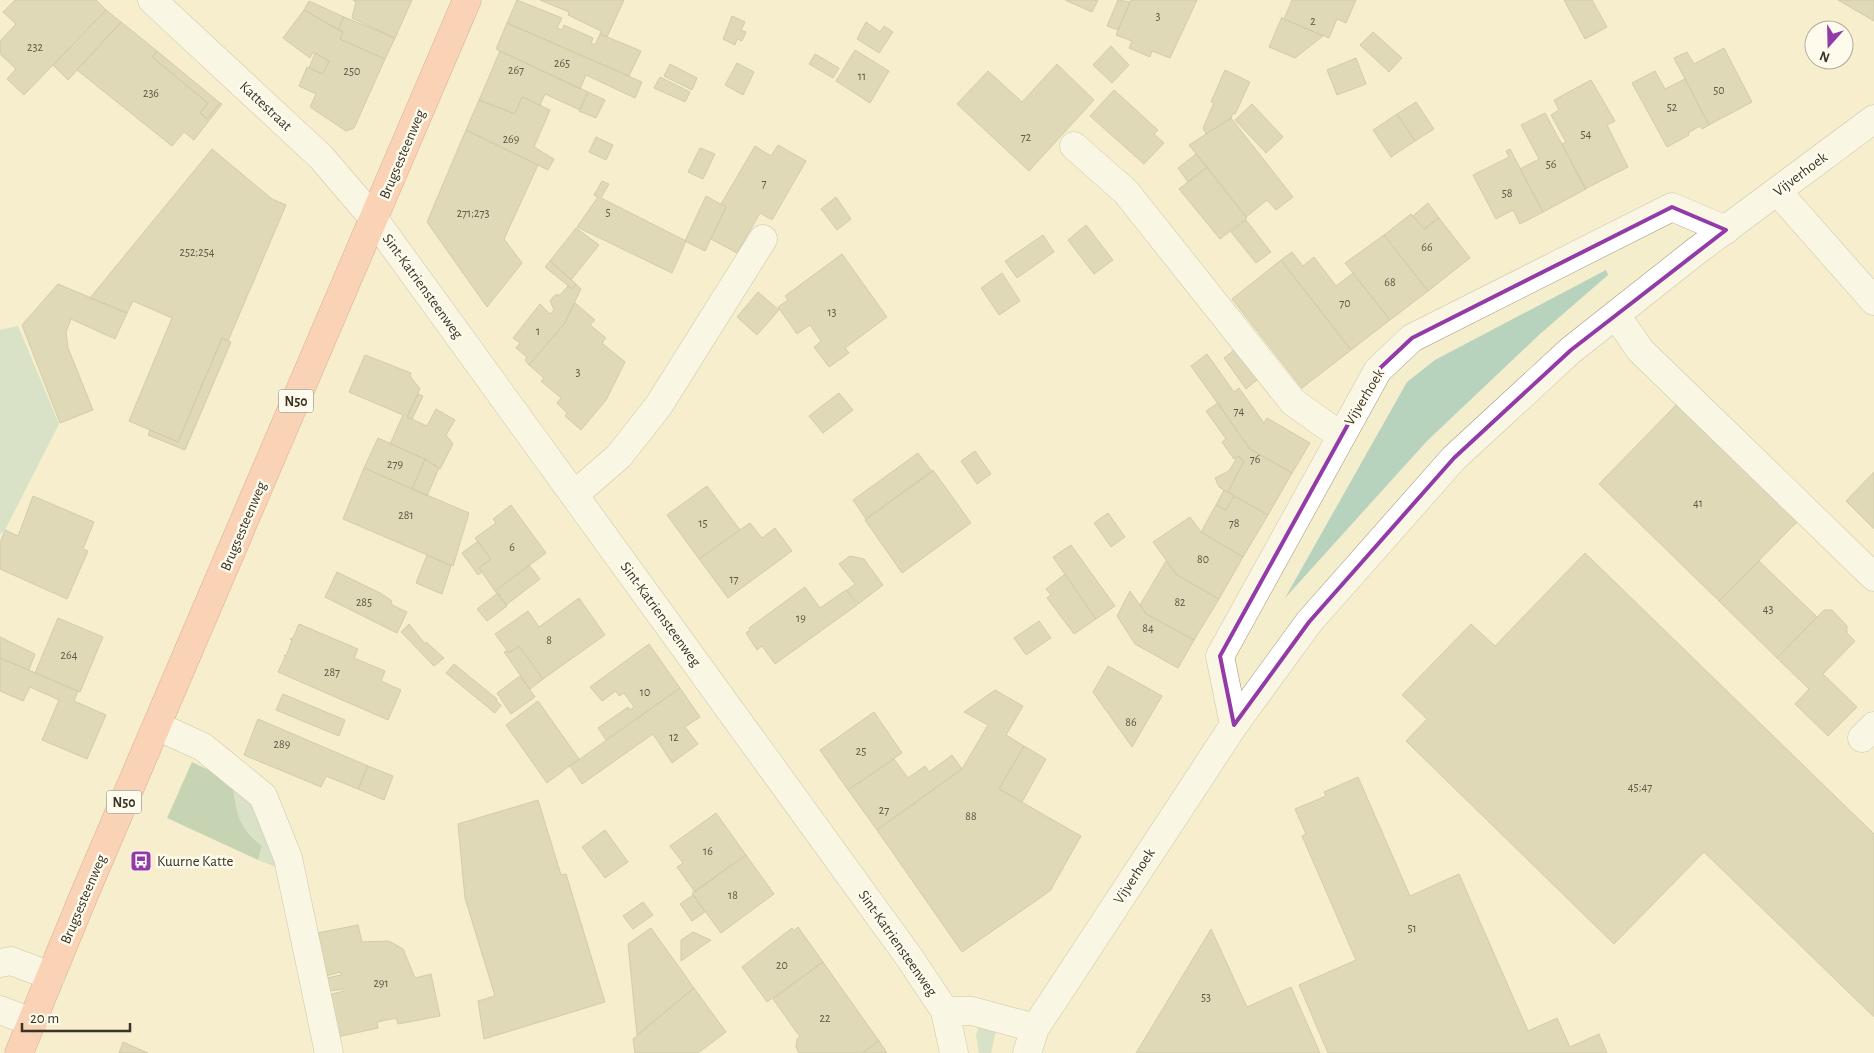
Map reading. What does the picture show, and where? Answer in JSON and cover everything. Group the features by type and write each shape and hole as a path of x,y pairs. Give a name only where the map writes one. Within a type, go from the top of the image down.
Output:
{"main road":[{"name":"Brugsesteenweg","path":"19,1053 467,0"}],"street":[{"name":"Kattestraat","path":"152,0 321,157 374,219"},
{"name":"Vijverhoek","path":"1031,1041 1234,725 1309,622 1454,458 1571,350 1777,191 1874,119"},
{"path":"1074,146 1126,192 1292,402 1340,436"},
{"path":"1777,191 1874,301"},
{"name":"Vijverhoek","path":"1234,725 1220,656 1378,370 1412,338 1672,208 1726,230"},
{"name":"Sint-Katriensteenweg","path":"374,219 909,957 946,1011 954,1053"},
{"path":"574,495 619,456 659,405 763,239"},
{"path":"1616,315 1640,350 1874,576"},
{"path":"157,726 203,748 263,796 288,858 328,1053"},
{"path":"0,963 11,961 51,976"},
{"path":"0,1010 32,1022"},
{"name":"Sint-Katriensteenweg","path":"946,1011 972,1011 1031,1041"}],"highlighted area":[{"path":"1672,207 1726,230 1571,350 1454,458 1309,622 1234,725 1220,656 1378,370 1412,338"}],"green space":[{"path":"1606,270 1608,275 1540,334 1427,441 1285,598 1407,382 1435,360"},
{"path":"18,326 59,424 5,530 0,534 0,330"},
{"path":"192,762 232,781 242,825 253,839 262,846 258,860 167,818"},
{"path":"232,781 251,796 281,869 258,860 262,846 253,839 242,825"},
{"path":"979,1027 996,1030 991,1053 979,1053 976,1035"}],"building":[{"path":"15,0 96,0 106,10 24,95 7,79 16,69 0,54 0,41 16,24 3,12"},
{"path":"353,0 412,0 395,38 352,18 356,2"},
{"path":"517,0 562,18 557,28 562,30 564,25 593,38 591,43 595,45 600,34 641,51 629,76 507,23"},
{"path":"540,0 624,0 607,37 600,34 601,31 568,15 569,12"},
{"path":"1065,0 1098,0 1092,12"},
{"path":"1118,0 1130,2 1118,30 1107,26"},
{"path":"1131,0 1197,0 1170,58 1152,51 1150,57 1129,48 1132,41 1116,35"},
{"path":"1292,0 1356,0 1346,23 1337,19 1329,38 1284,19"},
{"path":"1564,0 1592,0 1607,27 1585,39"},
{"path":"1838,0 1874,0 1874,21"},
{"path":"309,1 344,17 338,30 304,10"},
{"path":"106,10 121,22 68,80 53,65"},
{"path":"304,10 343,32 340,39 385,59 354,128 346,131 310,107 316,94 299,86 307,67 323,74 329,61 313,52 310,58 283,38"},
{"path":"732,16 745,22 741,30 746,32 742,41 737,39 735,45 723,39"},
{"path":"344,17 395,38 385,59 340,39 343,32 338,30"},
{"path":"1282,17 1323,36 1295,58 1269,47"},
{"path":"121,22 157,51 152,57 208,103 200,113 207,119 220,103 222,104 194,140 184,132 172,146 77,70"},
{"path":"866,22 880,32 884,26 893,32 879,53 857,39"},
{"path":"507,23 642,82 635,98 586,75 580,89 496,49"},
{"path":"1373,32 1402,58 1389,72 1360,45"},
{"path":"1111,46 1129,65 1112,83 1093,65"},
{"path":"1724,48 1752,102 1709,125 1674,58 1687,52 1694,64"},
{"path":"855,50 889,71 870,103 836,81"},
{"path":"157,51 220,103 207,119 200,113 208,103 152,57"},
{"path":"500,51 588,92 580,110 545,94 540,105 522,97 515,114 479,100"},
{"path":"315,53 329,61 323,74 309,68"},
{"path":"815,54 839,68 833,78 809,64"},
{"path":"1356,58 1366,84 1337,95 1327,70"},
{"path":"737,63 754,72 743,95 725,85"},
{"path":"670,64 697,78 692,90 664,76"},
{"path":"1057,64 1094,100 1029,171 957,104 988,71 1022,102"},
{"path":"1225,70 1250,82 1235,114 1233,113 1231,118 1206,134 1203,128 1214,103 1211,102"},
{"path":"1655,71 1665,89 1685,79 1709,125 1702,129 1700,126 1688,133 1689,135 1667,147 1632,83"},
{"path":"660,77 690,92 685,102 654,88"},
{"path":"1591,80 1615,121 1607,125 1628,167 1585,189 1562,144 1566,142 1551,115 1559,110 1554,100"},
{"path":"1114,90 1158,130 1154,134 1164,143 1144,164 1090,116"},
{"path":"588,92 605,100 596,118 579,111"},
{"path":"522,97 550,110 534,147 554,159 548,170 466,130 479,100 515,114"},
{"path":"1416,102 1434,129 1415,141 1397,114"},
{"path":"1252,104 1283,137 1266,153 1235,120"},
{"path":"1545,113 1586,189 1543,212 1520,169 1539,159 1521,125"},
{"path":"1397,114 1415,141 1391,157 1373,130"},
{"path":"1231,118 1293,197 1276,210 1267,200 1246,217 1189,145"},
{"path":"466,130 538,165 504,239 522,263 487,307 427,222"},
{"path":"596,137 613,145 606,160 589,152"},
{"path":"778,145 806,161 772,220 760,213 737,253 711,239 726,207 721,204 755,146 771,156"},
{"path":"700,148 715,154 703,179 688,172"},
{"path":"212,149 272,199 286,205 228,341 222,338 178,442 129,421 172,318 133,301 127,313 90,298"},
{"path":"1510,149 1543,212 1520,224 1513,210 1496,219 1473,175 1509,157 1506,151"},
{"path":"1196,154 1207,167 1188,182 1178,168"},
{"path":"1207,167 1247,218 1220,239 1179,189"},
{"path":"602,181 609,184 601,198 686,241 672,273 577,227 598,197 594,195"},
{"path":"706,196 726,207 705,251 685,241"},
{"path":"836,197 851,219 837,230 821,209"},
{"path":"1428,203 1439,218 1424,229 1413,216"},
{"path":"1411,214 1424,229 1439,218 1470,258 1428,291 1384,235"},
{"path":"1246,220 1271,252 1256,263 1231,232"},
{"path":"1086,225 1113,260 1094,274 1068,240"},
{"path":"576,228 599,245 571,280 550,261"},
{"path":"1043,235 1054,252 1017,278 1005,261"},
{"path":"1384,235 1428,291 1390,320 1345,263"},
{"path":"1292,252 1303,266 1314,257 1336,286 1353,273 1390,320 1351,350 1281,260"},
{"path":"842,254 887,317 845,348 849,353 829,367 814,347 821,341 810,325 797,334 778,307 788,300 785,296"},
{"path":"1281,260 1351,350 1302,388 1232,299"},
{"path":"550,261 576,284 572,289 545,267"},
{"path":"1002,273 1020,301 999,315 981,288"},
{"path":"58,284 127,313 115,339 71,319 66,332 68,348 93,410 60,423 22,325"},
{"path":"576,284 581,289 564,324 529,365 525,360 527,357 516,348 520,343 513,338 540,304 550,314 554,310 550,301 555,295 560,295 568,286 572,289"},
{"path":"758,292 779,310 757,335 737,317"},
{"path":"575,303 595,320 590,325 606,338 602,343 625,362 606,400 581,430 565,416 567,413 557,403 561,398 541,381 544,378 529,365 564,324"},
{"path":"222,338 231,342 185,450 148,435 150,430 178,442"},
{"path":"1239,346 1263,375 1246,389 1224,358"},
{"path":"1207,354 1234,392 1239,388 1264,423 1267,418 1310,443 1292,473 1250,449 1191,366"},
{"path":"365,355 411,373 410,376 420,389 407,417 427,426 436,409 455,420 446,435 453,444 440,469 425,459 390,444 403,415 349,392"},
{"path":"839,393 853,410 823,433 809,416"},
{"path":"418,394 423,396 412,419 407,417"},
{"path":"1218,403 1250,449 1292,473 1268,515 1228,492 1244,461 1238,456 1234,459 1222,442 1226,439 1206,411"},
{"path":"1678,403 1798,521 1719,601 1599,484"},
{"path":"378,438 425,459 412,489 364,468"},
{"path":"975,451 991,474 977,484 961,461"},
{"path":"918,453 932,472 866,519 853,500"},
{"path":"1238,456 1244,461 1228,492 1219,487 1215,478 1229,471"},
{"path":"425,459 439,468 427,496 412,489"},
{"path":"364,468 469,513 453,566 343,519"},
{"path":"933,470 971,523 902,573 865,520"},
{"path":"1874,472 1874,529 1846,501"},
{"path":"707,486 740,530 699,559 667,515"},
{"path":"1224,490 1234,496 1226,510 1216,505"},
{"path":"33,496 94,522 83,549 88,551 67,599 0,569 0,543 5,530 18,536"},
{"path":"1234,496 1268,515 1243,557 1201,532 1216,505 1226,510"},
{"path":"511,505 546,553 495,591 479,568 491,559 475,538 496,523 493,519"},
{"path":"1108,513 1125,537 1111,547 1094,523"},
{"path":"1190,517 1201,532 1243,557 1219,599 1177,575 1153,542"},
{"path":"750,523 762,538 775,528 792,551 728,598 699,559"},
{"path":"478,541 491,559 479,568 482,572 478,575 462,553"},
{"path":"1071,545 1115,606 1096,619 1053,557"},
{"path":"1585,553 1874,834 1874,1017 1704,852 1614,944 1406,741 1427,719 1402,695 1471,624 1495,646"},
{"path":"427,555 451,566 442,594 416,583"},
{"path":"850,556 864,559 883,585 858,604 847,590 855,584 839,564"},
{"path":"1166,561 1177,575 1219,599 1194,640 1146,614 1140,605"},
{"path":"1759,561 1817,617 1777,658 1719,601"},
{"path":"529,565 540,579 506,605 495,591"},
{"path":"337,572 380,593 391,600 392,605 407,612 397,633 325,597"},
{"path":"1065,574 1096,619 1074,634 1047,598 1051,595 1046,589"},
{"path":"805,587 820,608 846,590 857,605 775,664 762,646 757,650 746,633 750,630 749,628"},
{"path":"1130,591 1146,614 1194,640 1178,668 1135,644 1117,616"},
{"path":"498,593 507,606 487,621 477,609"},
{"path":"579,598 605,635 543,679 519,646 509,653 495,634 528,611 539,627"},
{"path":"1824,610 1832,610 1847,626 1847,633 1855,641 1823,674 1857,707 1828,736 1795,704 1809,689 1777,658"},
{"path":"58,618 103,637 80,692 35,673"},
{"path":"1039,621 1051,638 1026,655 1014,638"},
{"path":"299,624 358,649 354,658 385,671 381,681 401,690 388,720 278,672 292,640 290,639 293,638"},
{"path":"409,624 425,644 426,642 444,658 434,666 401,632"},
{"path":"0,637 35,654 29,670 0,658"},
{"path":"649,644 680,688 606,740 598,728 628,707 630,710 634,707 624,693 619,696 616,691 602,701 590,687"},
{"path":"519,646 543,679 530,689 504,652 507,651 509,653"},
{"path":"0,658 78,691 74,701 106,715 87,759 42,740 59,700 30,687 23,701 0,691"},
{"path":"454,664 497,699 496,701 501,705 495,713 446,673"},
{"path":"1108,666 1162,696 1132,747 1093,692"},
{"path":"520,676 535,697 511,714 497,693"},
{"path":"680,688 700,717 685,727 698,744 672,763 653,734 582,784 570,766"},
{"path":"995,690 1023,706 1006,735 1024,746 999,789 1081,836 1050,891 962,952 877,830 962,769 988,725 964,712"},
{"path":"283,694 345,720 339,736 276,710"},
{"path":"538,701 579,759 547,783 506,725"},
{"path":"874,712 902,753 848,790 820,750"},
{"path":"258,719 368,766 358,789 326,776 321,787 244,755"},
{"path":"1024,746 1046,759 1022,802 999,789"},
{"path":"952,755 962,769 877,830 848,790 894,759 908,778 925,766 929,772"},
{"path":"368,766 393,776 384,800 358,789"},
{"path":"1358,777 1410,896 1459,874 1528,1031 1557,1018 1570,1047 1599,1034 1607,1053 1328,1053 1299,985 1356,960 1302,836 1306,834 1295,809 1326,796 1324,792"},
{"path":"538,800 561,875 566,874 605,1002 484,1039 478,1001 495,996 465,898 458,824"},
{"path":"716,813 746,855 695,892 677,867 683,863 670,846"},
{"path":"605,830 628,862 605,878 582,847"},
{"path":"746,855 774,894 721,933 692,893"},
{"path":"693,895 705,912 692,921 680,904"},
{"path":"643,902 653,915 633,929 623,916"},
{"path":"358,925 362,942 389,941 403,949 415,978 431,974 440,1016 398,1024 396,1018 377,1022 378,1028 337,1037 328,995 344,991 344,989 330,991 327,978 341,975 341,972 325,976 317,933"},
{"path":"798,927 823,962 767,1002 742,967 792,928 794,931"},
{"path":"651,928 694,988 637,1035 628,944"},
{"path":"1211,929 1247,1007 1291,987 1320,1053 1136,1053"},
{"path":"693,932 711,940 681,961 681,940"},
{"path":"823,962 879,1041 862,1053 799,1053 796,1047 797,1039 800,1037 773,999"},
{"path":"694,988 726,1032 698,1053 635,1053 633,1039"},
{"path":"879,1041 887,1053 862,1053"},
{"path":"123,1042 148,1053 119,1053"}],"place":[{"name":"Kuurne Katte","path":"141,861"}]}
